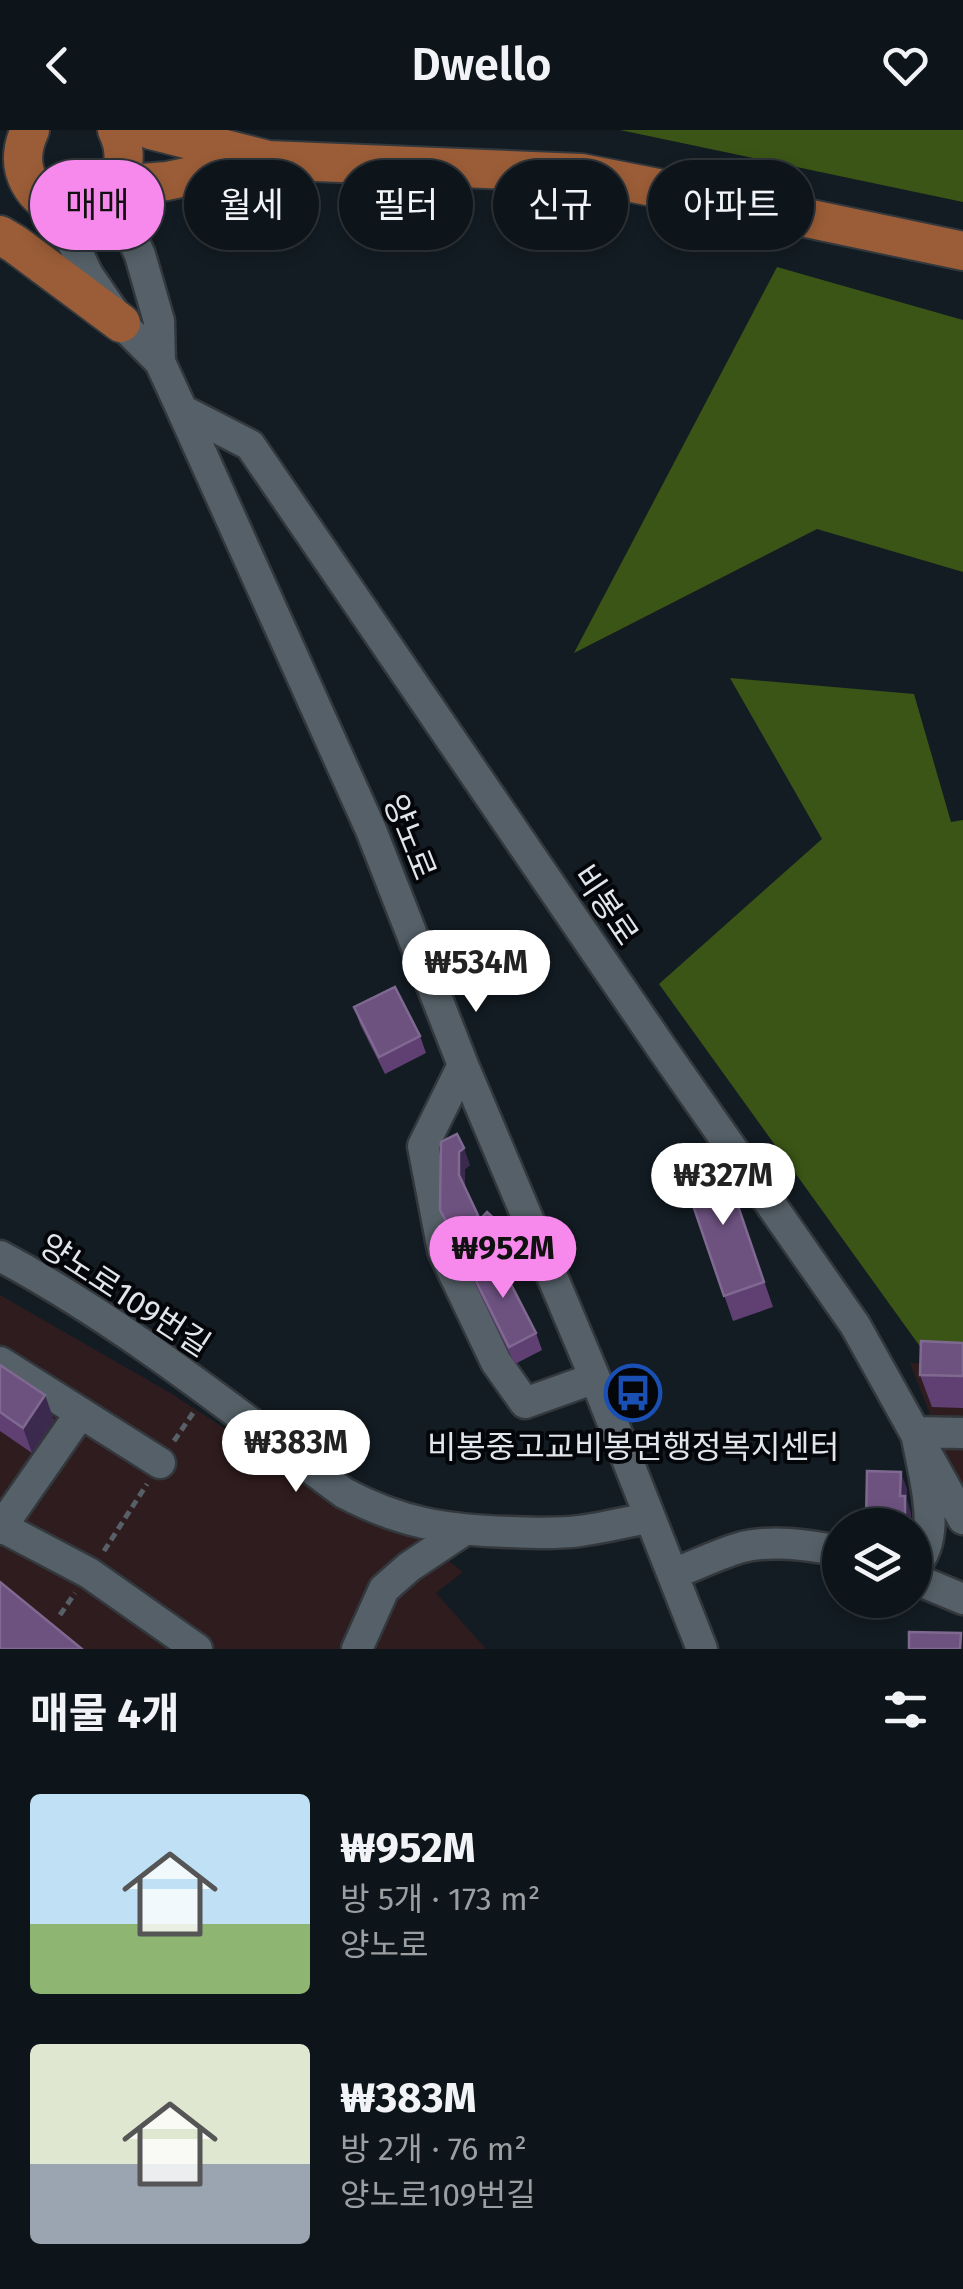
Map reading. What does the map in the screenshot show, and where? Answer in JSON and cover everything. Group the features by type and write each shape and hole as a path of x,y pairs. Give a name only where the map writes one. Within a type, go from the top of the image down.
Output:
{"main road":[{"path":"0,131 8,130"},
{"path":"30,130 22,156 30,184"},
{"path":"117,130 125,160"},
{"path":"151,130 257,145 330,162 580,173 963,252"},
{"path":"164,181 257,145"},
{"path":"0,188 30,196"},
{"path":"0,235 121,324"}],"street":[{"path":"75,250 121,324 160,362 182,410"},
{"path":"138,250 159,321 160,362"},
{"name":"양노로","path":"182,410 371,830 702,1649"},
{"name":"비봉로","path":"182,410 250,445 662,1050 855,1325 963,1519"},
{"path":"463,1065 422,1146 443,1251 496,1362 525,1403 595,1378"},
{"name":"양노로109번길","path":"0,1256 149,1348 344,1493 371,1507 397,1517 463,1531 557,1534 649,1518"},
{"path":"0,1362 160,1463"},
{"path":"80,1414 1,1528 88,1574 198,1649"},
{"path":"927,1508 916,1432 963,1432"},
{"path":"358,1649 384,1589 463,1531"},
{"path":"673,1574 737,1548 758,1544 822,1549"},
{"path":"932,1586 963,1599"}],"path":[{"path":"118,1530 160,1463"}],"shaded area":[{"path":"0,1295 172,1394 361,1518 414,1534 463,1572 436,1593 486,1649 0,1649"},
{"path":"910,1363 963,1364 963,1494 956,1481"}],"green space":[{"path":"620,130 963,130 963,202 814,171 814,160 763,160"},
{"path":"777,267 963,320 963,572 817,529 574,653"},
{"path":"730,678 914,694 951,822 963,820 963,1353 924,1352 659,984 822,839"}],"building":[{"path":"395,987 420,1036 379,1057 354,1007"},
{"path":"457,1134 464,1148 459,1152 459,1175 478,1215 453,1234 440,1210 441,1142"},
{"path":"722,1159 764,1282 724,1296 682,1173"},
{"path":"487,1212 502,1226 476,1254 461,1240"},
{"path":"496,1255 536,1333 509,1347 470,1269"},
{"path":"921,1341 963,1343 963,1376 920,1375"},
{"path":"0,1365 45,1395 23,1428 0,1412"},
{"path":"867,1471 901,1472 900,1496 905,1496 905,1508 866,1508"},
{"path":"0,1582 82,1649 0,1649"},
{"path":"909,1632 961,1633 960,1649 909,1649"}],"place":[{"name":"비봉중고교비봉면행정복지센터","path":"633,1393"}]}
